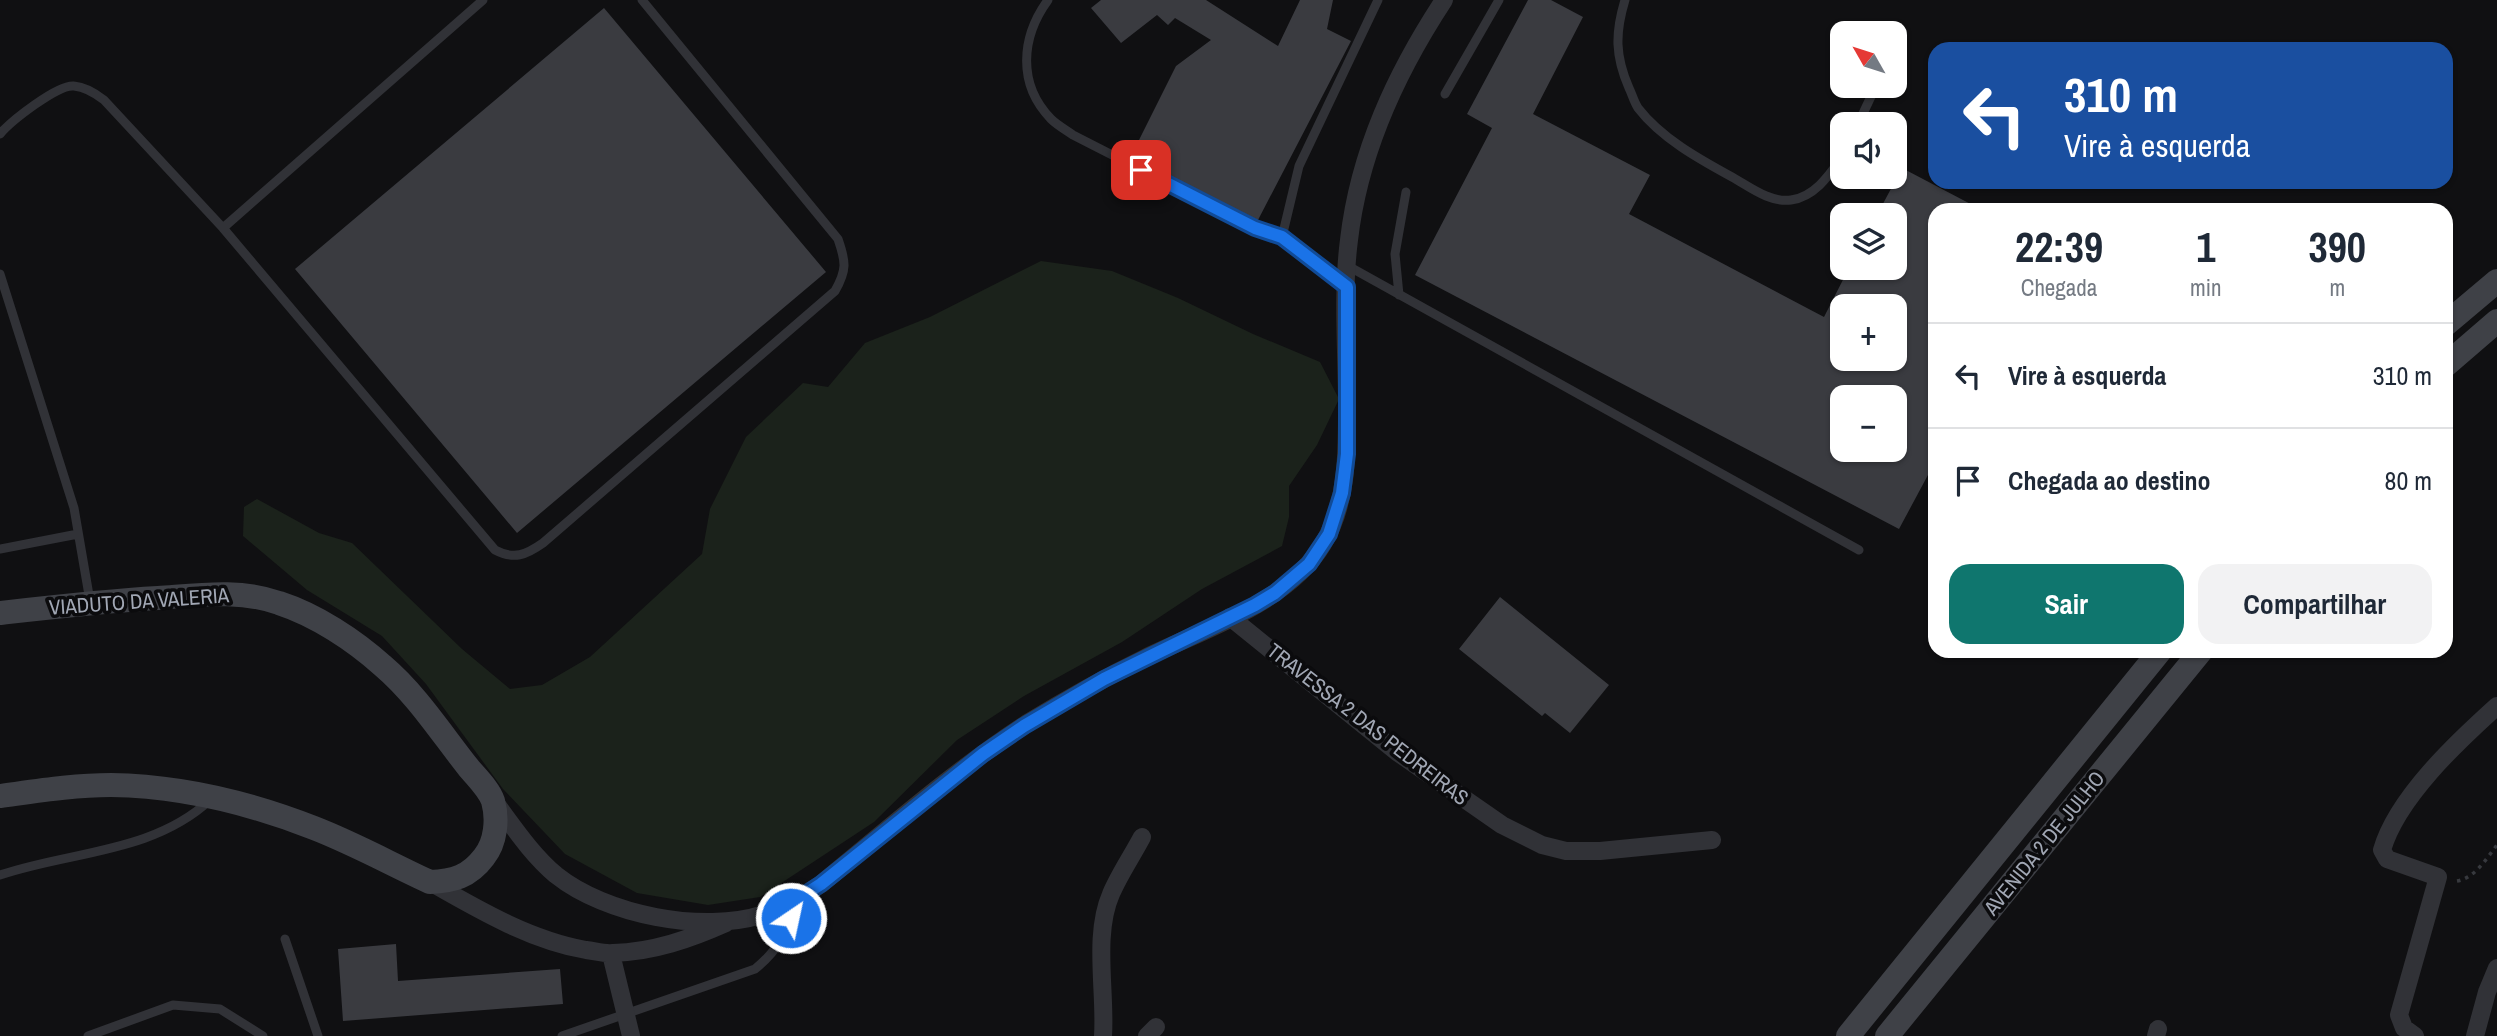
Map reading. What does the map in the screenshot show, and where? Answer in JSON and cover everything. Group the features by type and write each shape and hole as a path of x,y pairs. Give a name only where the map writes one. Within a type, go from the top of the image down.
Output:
{"main road":[{"path":"2453,318 2497,281"},
{"path":"2453,359 2497,321"},
{"name":"VIADUTO DA VALERIA","path":"0,613 91,603 233,593 279,603 326,625 383,666 423,709 492,798"},
{"name":"AVENIDA 2 DE JULHO","path":"1848,1036 2154,658"},
{"name":"AVENIDA 2 DE JULHO","path":"1887,1036 2195,658"},
{"path":"0,796 58,788 112,785 214,797 315,828 429,882 450,881 465,876 487,853 494,835 496,817 492,798"}],"street":[{"path":"492,798 537,857 556,875 606,904 643,915 679,921 732,920 763,915 793,902 821,884 983,754 1024,726 1104,679 1275,593 1301,571 1321,547 1342,493 1347,454 1348,242 1367,153 1384,106 1444,0"},
{"name":"TRAVESSA 2 DAS PEDREIRAS","path":"1230,617 1397,752 1503,825 1542,845 1566,851 1600,851 1712,840"},
{"path":"2414,1036 2404,1028 2399,1015 2438,877 2387,859 2382,850 2384,841 2392,824 2422,783 2463,736 2497,706"},
{"path":"1103,1036 1102,939 1106,914 1110,896 1142,837"},
{"path":"429,882 489,916 539,936 574,947 611,954 670,945 732,920"},
{"path":"611,954 631,1036"},
{"path":"2474,1036 2497,968"}],"lane":[{"path":"223,228 483,0"},
{"path":"0,134 58,88 73,85 92,91 104,100 223,228 495,550 507,557 525,555 543,543 835,291 845,274 845,257 838,239 642,0"},
{"path":"1048,0 1040,10 1025,51 1028,80 1037,99 1051,118 1073,135 1255,228 1282,237 1347,287"},
{"path":"1282,237 1299,166 1378,0"},
{"path":"1446,94 1499,0"},
{"path":"1625,0 1618,24 1617,50 1637,107 1665,134 1698,159 1771,199 1791,200 1811,193 1830,171"},
{"path":"1399,295 1395,254 1406,192"},
{"path":"1348,266 1859,551"},
{"path":"0,274 74,508 91,603"},
{"path":"0,549 78,534"},
{"path":"0,875 154,836 180,824 214,797"},
{"path":"562,1036 755,970 785,934 793,902"},
{"path":"285,939 318,1036"},
{"path":"88,1035 173,1005 220,1009 263,1036"}],"path":[{"path":"2438,877 2458,881 2466,879 2497,845"}],"shaded area":[{"path":"1041,261 1112,271 1320,362 1339,399 1317,445 1289,486 1289,517 1282,546 1202,589 1122,642 1024,696 957,740 874,822 760,897 708,905 637,893 565,854 503,789 426,684 382,636 307,590 243,536 244,507 257,499 319,533 352,543 462,649 510,689 542,685 590,657 702,554 710,509 746,437 803,383 828,387 865,343 930,317"}],"building":[{"path":"1101,0 1206,0 1278,46 1300,0 1333,0 1327,29 1351,41 1258,220 1131,156 1176,66 1211,40 1175,18 1168,25 1157,15 1121,43 1091,8"},
{"path":"1528,0 1551,0 1583,17 1533,114 1650,175 1629,214 1824,317 1830,305 1830,371 1907,371 1907,294 1836,294 1843,280 1907,280 1907,203 1883,203 1891,189 1907,189 1907,171 1928,182 1928,189 1942,189 1969,203 1928,203 1928,475 1899,529 1415,275 1492,128 1467,114"},
{"path":"604,8 826,272 517,533 295,269"},
{"path":"1500,597 1609,685 1570,733 1545,713 1542,716 1459,649"},
{"path":"396,944 398,981 560,969 563,1004 343,1021 338,949"}],"route":[{"path":"791,918 793,902 821,884 983,754 1060,703 1275,593 1309,564 1329,534 1342,493 1347,454 1347,287 1282,237 1255,228 1141,170"}]}
